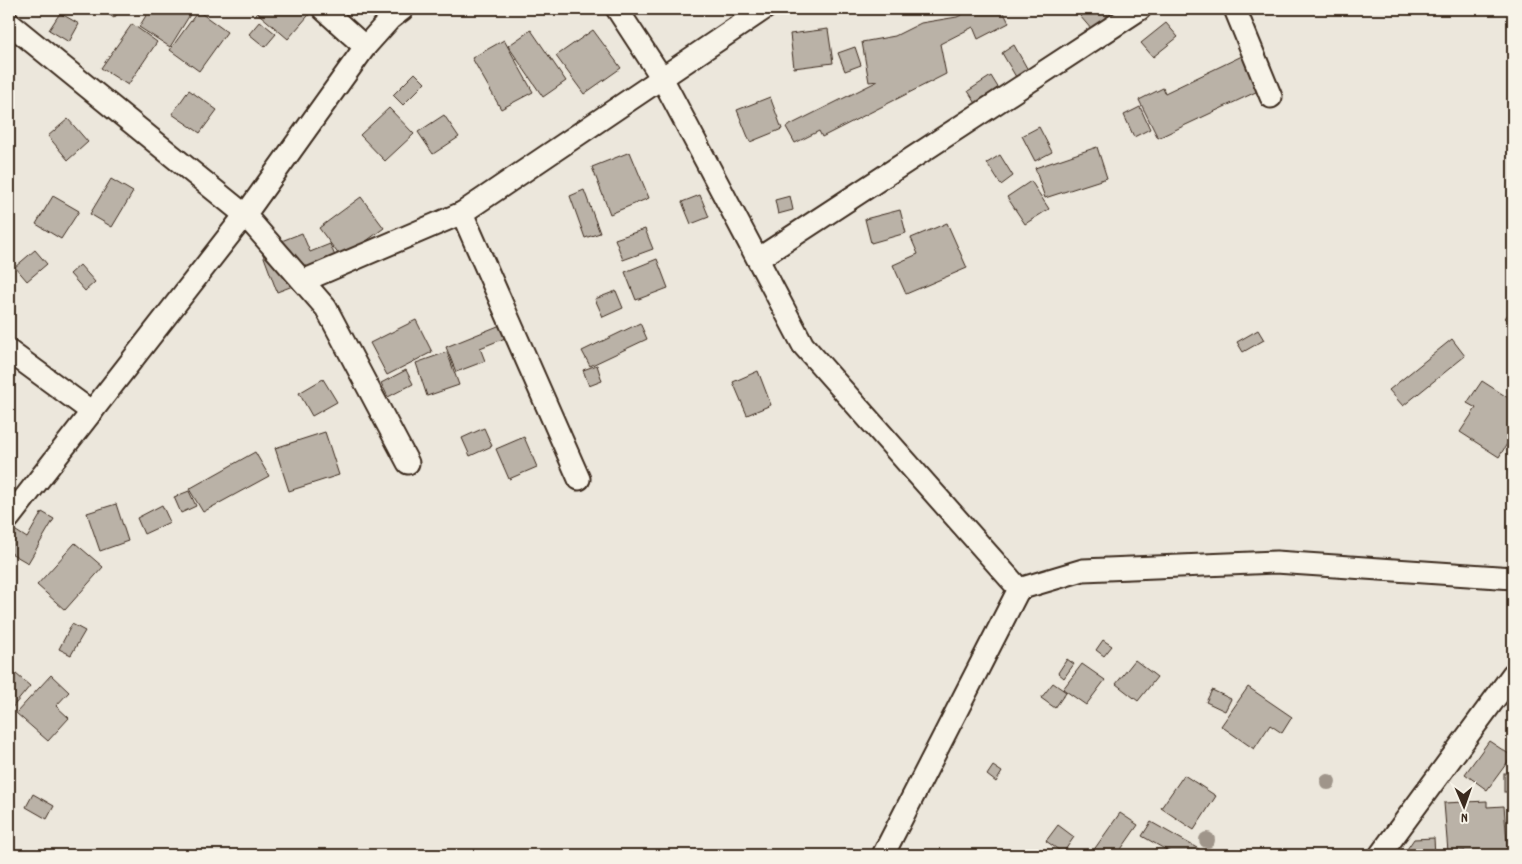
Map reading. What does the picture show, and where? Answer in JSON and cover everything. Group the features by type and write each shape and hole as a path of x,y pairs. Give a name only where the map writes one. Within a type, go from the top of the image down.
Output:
{"street":[{"path":"323,9 365,47"},
{"path":"9,518 245,215 365,47 403,9"},
{"path":"617,9 662,78 803,345 1019,589"},
{"path":"303,281 462,214 764,9"},
{"path":"758,258 1140,9"},
{"path":"1236,9 1271,97"},
{"path":"9,23 245,215 326,308 408,463"},
{"path":"462,214 579,480"},
{"path":"9,351 92,412"},
{"path":"883,855 1019,589 1083,570 1276,562 1513,578"},
{"path":"1380,855 1513,674"}],"building":[{"path":"103,9 121,9 114,18"},
{"path":"150,9 184,9 191,13 170,47 139,27"},
{"path":"253,9 314,9 288,39"},
{"path":"974,9 1002,9 1009,23 978,39 973,27 940,44 946,74 822,137 819,131 795,143 786,127 878,81 869,82 862,42 895,36 921,23 957,17"},
{"path":"1089,9 1103,9 1109,17 1092,30 1080,16"},
{"path":"198,11 227,32 199,71 170,50"},
{"path":"60,13 79,24 69,42 49,30"},
{"path":"260,21 276,34 265,47 249,34"},
{"path":"1166,23 1178,37 1153,57 1141,43"},
{"path":"132,24 157,42 128,85 101,68"},
{"path":"828,29 833,63 794,68 790,34"},
{"path":"531,30 566,81 543,97 508,46"},
{"path":"593,30 621,68 584,94 556,56"},
{"path":"504,40 533,92 501,109 472,58"},
{"path":"1014,45 1028,70 1016,77 1002,53"},
{"path":"855,47 861,65 845,71 838,53"},
{"path":"1242,56 1258,91 1158,138 1139,100 1163,88 1165,93"},
{"path":"415,73 425,83 403,105 393,95"},
{"path":"991,76 999,89 977,105 968,91"},
{"path":"189,90 217,110 200,133 172,114"},
{"path":"770,97 782,129 750,142 737,110"},
{"path":"1140,107 1150,129 1134,137 1124,115"},
{"path":"389,108 414,134 385,161 360,135"},
{"path":"444,115 459,137 433,154 418,132"},
{"path":"68,119 88,142 68,160 48,136"},
{"path":"1039,127 1052,152 1035,161 1022,136"},
{"path":"1097,147 1107,178 1045,198 1035,168"},
{"path":"630,152 649,198 610,214 592,167"},
{"path":"1000,155 1013,176 1001,185 987,163"},
{"path":"111,179 133,192 112,227 90,214"},
{"path":"1031,181 1049,209 1025,224 1007,197"},
{"path":"584,190 600,233 585,238 570,196"},
{"path":"700,195 709,217 691,224 682,202"},
{"path":"53,196 79,211 61,239 36,224"},
{"path":"790,196 793,210 778,214 775,200"},
{"path":"361,197 384,228 342,259 319,228"},
{"path":"900,210 906,233 871,243 865,219"},
{"path":"947,223 967,268 906,294 893,265 918,254 911,238"},
{"path":"645,229 653,249 623,260 615,239"},
{"path":"302,233 310,252 330,244 340,268 277,292 261,249"},
{"path":"35,250 47,264 27,281 15,267"},
{"path":"657,259 668,288 636,300 625,272"},
{"path":"80,265 95,282 85,291 70,274"},
{"path":"616,291 623,308 603,317 595,299"},
{"path":"1513,308 1513,324 1505,318"},
{"path":"518,318 523,331 480,348 485,361 456,372 446,347"},
{"path":"416,320 432,352 387,375 370,343"},
{"path":"640,323 647,339 590,366 582,351"},
{"path":"1258,330 1264,340 1243,352 1237,342"},
{"path":"1452,339 1465,356 1403,406 1389,390"},
{"path":"447,352 459,385 427,396 416,363"},
{"path":"597,365 602,381 589,386 583,370"},
{"path":"406,370 413,384 388,397 381,383"},
{"path":"758,371 771,405 747,415 733,382"},
{"path":"323,379 337,402 312,416 299,393"},
{"path":"1482,381 1513,401 1513,434 1499,457 1460,432 1476,408 1467,403"},
{"path":"1513,383 1513,396 1507,391"},
{"path":"484,428 492,446 470,456 462,438"},
{"path":"325,432 339,475 289,491 275,448"},
{"path":"524,437 537,467 509,479 496,449"},
{"path":"255,452 269,476 203,512 189,489"},
{"path":"189,491 196,506 181,513 174,497"},
{"path":"116,504 128,541 100,551 87,513"},
{"path":"162,505 170,522 144,534 137,518"},
{"path":"42,512 54,519 28,563 9,552 9,536 13,529 27,538"},
{"path":"75,543 103,567 65,610 37,585"},
{"path":"72,624 85,631 71,655 59,649"},
{"path":"1103,640 1112,646 1104,656 1096,650"},
{"path":"1067,659 1074,664 1064,678 1058,673"},
{"path":"1135,660 1157,677 1138,701 1116,684"},
{"path":"1082,664 1105,680 1086,705 1063,689"},
{"path":"9,668 30,686 11,709 9,707"},
{"path":"51,675 69,692 56,706 69,718 48,741 16,713"},
{"path":"1053,683 1066,692 1055,708 1041,698"},
{"path":"1248,687 1292,717 1282,733 1270,725 1254,749 1221,726"},
{"path":"1212,690 1231,699 1225,711 1206,702"},
{"path":"1489,741 1512,756 1487,790 1465,774"},
{"path":"993,766 1002,772 996,782 987,775"},
{"path":"1504,773 1513,773 1513,792 1504,792"},
{"path":"1184,775 1216,796 1194,830 1161,808"},
{"path":"33,794 54,806 47,819 26,807"},
{"path":"1487,801 1487,807 1504,806 1508,855 1465,855 1465,851 1448,852 1444,803"},
{"path":"1120,813 1138,825 1117,855 1099,855 1093,851"},
{"path":"1151,822 1204,852 1203,855 1175,855 1142,836"},
{"path":"1058,825 1074,837 1063,853 1046,841"},
{"path":"1434,838 1435,855 1403,855 1414,839"}]}
